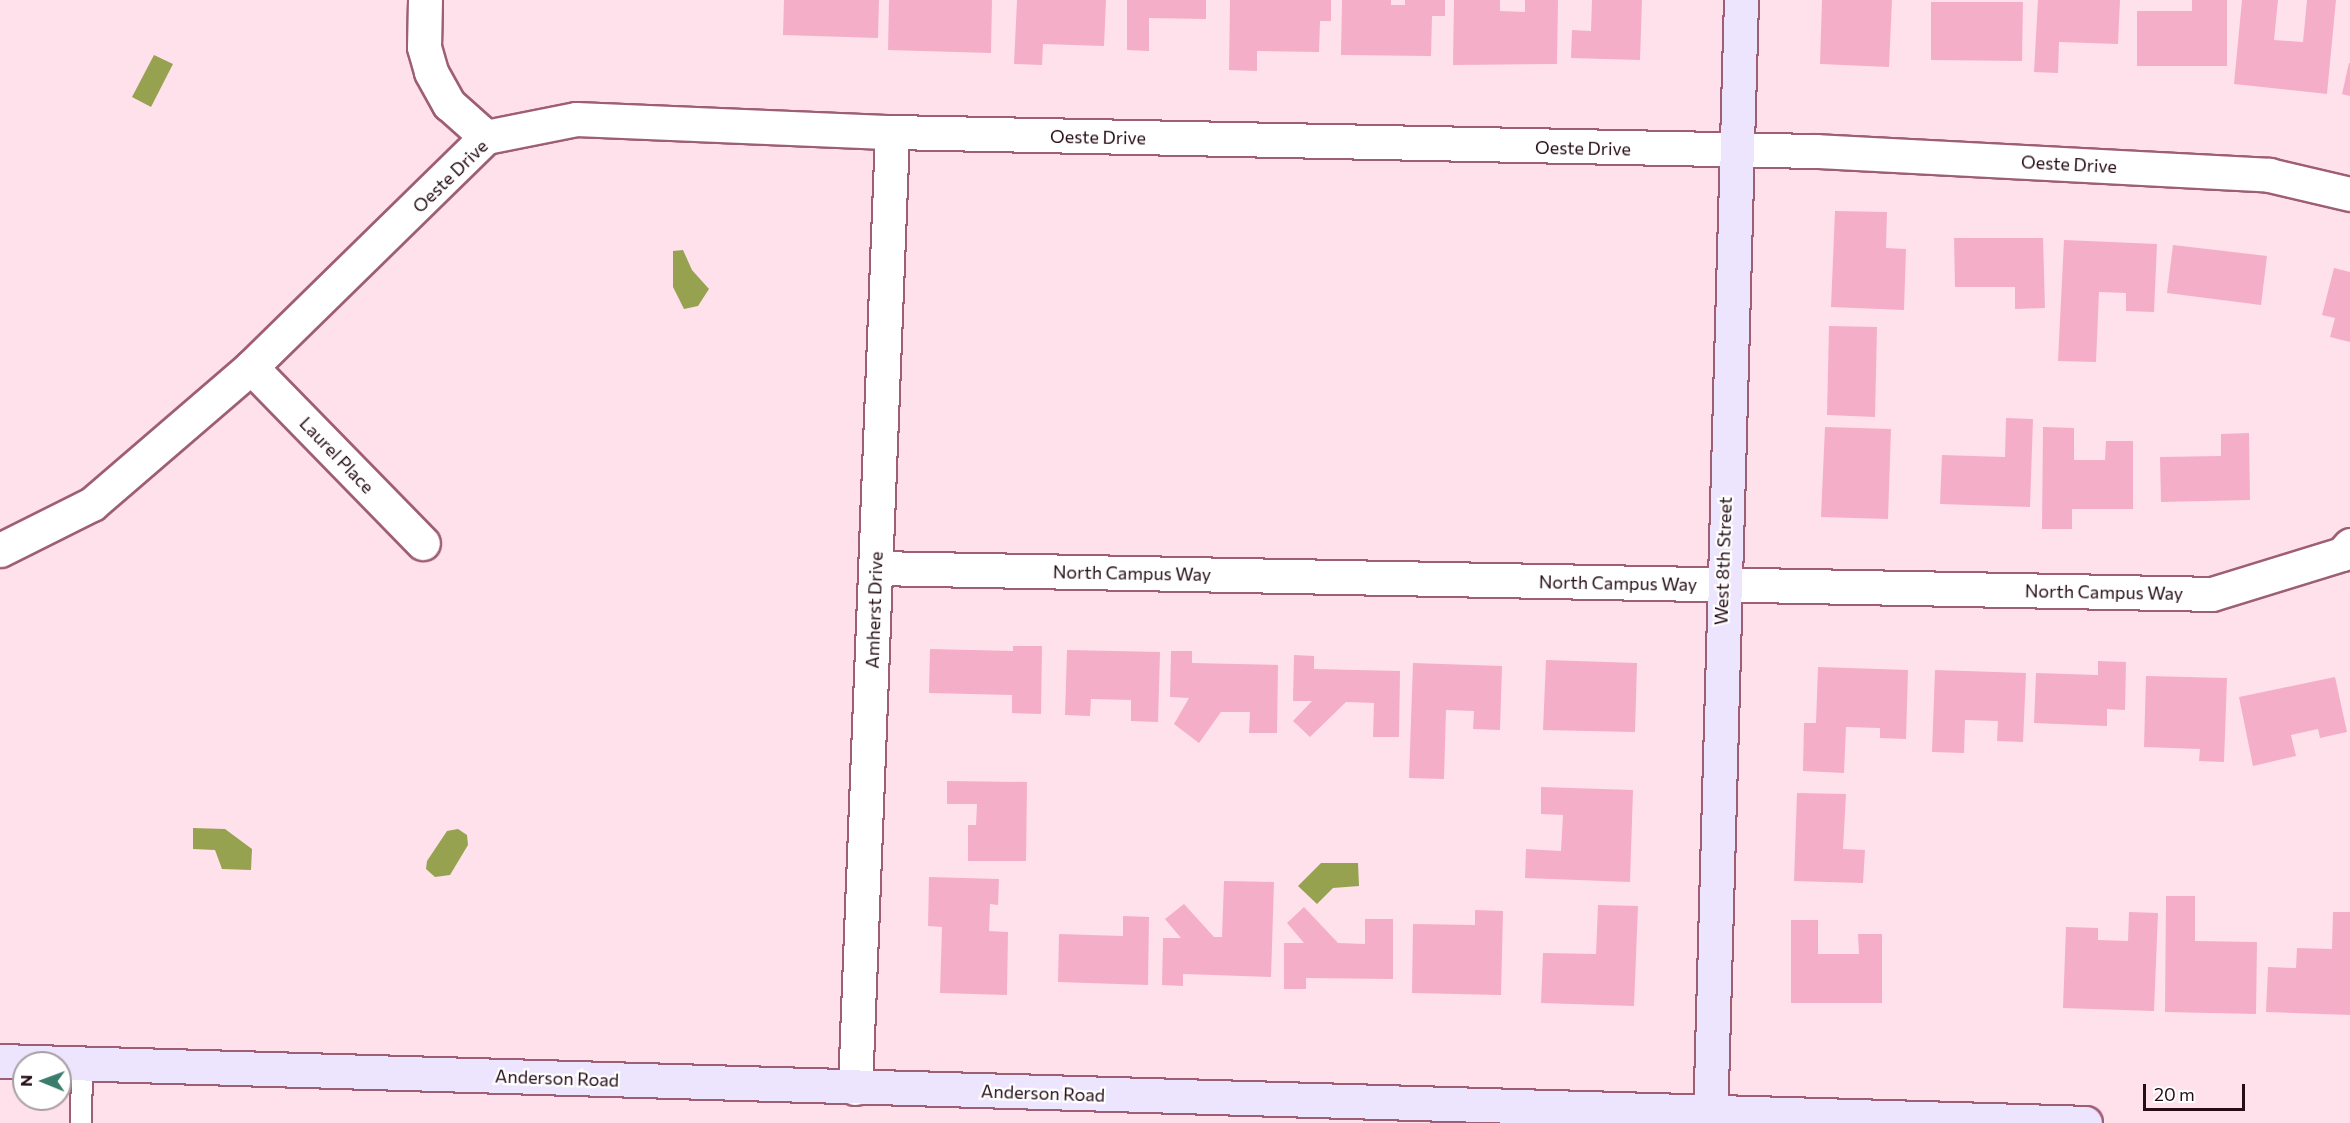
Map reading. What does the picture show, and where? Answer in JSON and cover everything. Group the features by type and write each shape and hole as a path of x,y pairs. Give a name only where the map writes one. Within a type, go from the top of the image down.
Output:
{"main road":[{"name":"West 8th Street","path":"1710,1117 1722,585 1741,0"},
{"name":"Anderson Road","path":"0,1061 1710,1117 2085,1123"}],"street":[{"path":"425,0 424,46 431,72 449,104 486,137"},
{"name":"Oeste Drive","path":"0,550 92,504 251,367 486,137 576,119 892,132 1736,150 2269,175 2350,194"},
{"name":"Amherst Drive","path":"855,1088 892,132"},
{"name":"Laurel Place","path":"251,367 423,543"},
{"name":"North Campus Way","path":"875,568 2212,594 2342,554 2350,545"}],"lane":[{"path":"81,1123 82,1063"}],"shaded area":[{"path":"154,55 173,64 151,107 132,97"},
{"path":"683,250 692,270 709,289 698,306 684,309 673,287 673,251"},
{"path":"193,828 225,829 252,849 251,870 222,869 215,850 193,849"},
{"path":"458,829 467,835 468,845 450,875 435,877 426,869 427,861 447,831"},
{"path":"1321,863 1358,863 1359,886 1333,888 1317,904 1298,886"}],"building":[{"path":"784,0 879,0 878,38 783,35"},
{"path":"889,0 992,0 991,53 888,50"},
{"path":"1017,0 1106,0 1104,46 1043,44 1042,65 1014,64"},
{"path":"1127,0 1206,0 1206,19 1149,18 1149,51 1127,50"},
{"path":"1230,0 1331,0 1331,21 1320,21 1319,52 1257,51 1257,71 1229,70"},
{"path":"1342,0 1391,0 1391,5 1405,5 1405,0 1445,0 1445,16 1432,16 1431,56 1341,55"},
{"path":"1454,0 1500,0 1500,11 1525,12 1525,0 1558,0 1557,64 1453,65"},
{"path":"1592,0 1642,0 1640,60 1571,58 1572,30 1591,31"},
{"path":"1822,0 1892,0 1889,67 1820,64"},
{"path":"2038,0 2120,0 2118,44 2059,42 2058,73 2034,72"},
{"path":"2192,0 2227,0 2227,66 2137,66 2137,11 2192,11"},
{"path":"2242,0 2278,0 2274,40 2303,42 2307,0 2336,0 2327,94 2234,84"},
{"path":"1931,2 2023,2 2022,61 1931,60"},
{"path":"2350,63 2350,96 2342,94"},
{"path":"1835,211 1887,212 1886,248 1906,249 1904,310 1831,307"},
{"path":"1954,238 2043,238 2045,308 2015,309 2015,287 1955,287"},
{"path":"2064,240 2157,244 2154,312 2126,311 2126,293 2099,292 2096,362 2058,361"},
{"path":"2173,245 2267,256 2261,305 2167,293"},
{"path":"2334,268 2350,272 2350,342 2330,337 2335,318 2322,315"},
{"path":"1829,326 1877,327 1875,417 1827,415"},
{"path":"2006,418 2033,419 2030,507 1940,504 1942,455 2005,457"},
{"path":"1825,427 1891,429 1888,519 1821,517"},
{"path":"2043,427 2074,428 2074,460 2105,460 2106,441 2133,441 2133,509 2072,509 2072,529 2042,529"},
{"path":"2249,433 2250,500 2161,502 2160,457 2221,456 2221,434"},
{"path":"1013,646 1042,646 1041,714 1012,713 1012,695 929,693 930,649 1013,651"},
{"path":"1067,650 1160,652 1158,722 1131,721 1131,700 1091,699 1090,716 1065,715"},
{"path":"1171,651 1192,651 1192,663 1278,665 1277,733 1249,733 1250,712 1221,712 1199,743 1174,724 1189,698 1170,697"},
{"path":"1294,655 1314,656 1314,669 1400,671 1399,737 1373,737 1374,703 1346,702 1310,737 1293,721 1312,701 1293,701"},
{"path":"1546,660 1637,663 1635,732 1543,730"},
{"path":"2098,661 2126,662 2125,710 2107,709 2107,726 2034,723 2036,673 2098,675"},
{"path":"1413,663 1502,666 1500,730 1473,729 1474,711 1446,710 1444,779 1409,778"},
{"path":"1818,667 1908,670 1906,739 1880,738 1880,728 1846,727 1844,773 1803,771 1804,723 1816,723"},
{"path":"1935,670 2026,673 2023,742 1997,741 1998,721 1965,720 1964,753 1932,752"},
{"path":"2146,676 2227,678 2224,762 2199,761 2200,749 2144,747"},
{"path":"2335,677 2347,732 2320,738 2318,729 2291,735 2296,756 2253,766 2239,697"},
{"path":"947,781 1027,782 1026,861 968,861 968,825 976,825 977,804 947,804"},
{"path":"1541,787 1633,790 1630,882 1525,878 1526,849 1561,851 1563,815 1541,814"},
{"path":"1797,793 1846,794 1843,849 1865,850 1863,883 1794,881"},
{"path":"929,877 999,879 998,905 990,904 989,931 1008,932 1007,995 940,993 942,927 928,926"},
{"path":"1224,881 1274,882 1271,977 1183,974 1183,986 1162,985 1163,938 1181,938 1165,919 1184,904 1214,937 1222,937"},
{"path":"2166,896 2195,896 2195,941 2257,942 2256,1014 2165,1012"},
{"path":"1598,905 1638,906 1634,1006 1541,1003 1543,953 1596,954"},
{"path":"1304,907 1338,943 1365,944 1365,919 1393,919 1393,979 1306,978 1306,989 1284,989 1284,943 1304,943 1287,923"},
{"path":"1475,910 1503,911 1501,995 1412,993 1413,924 1475,925"},
{"path":"2129,912 2158,913 2154,1011 2063,1008 2066,927 2098,928 2098,940 2128,941"},
{"path":"2333,912 2350,912 2350,1015 2266,1012 2268,967 2296,968 2297,948 2332,949"},
{"path":"1123,916 1149,917 1148,985 1058,982 1059,934 1123,936"},
{"path":"1791,920 1818,920 1818,954 1859,954 1858,934 1882,934 1882,1003 1791,1003"}]}
